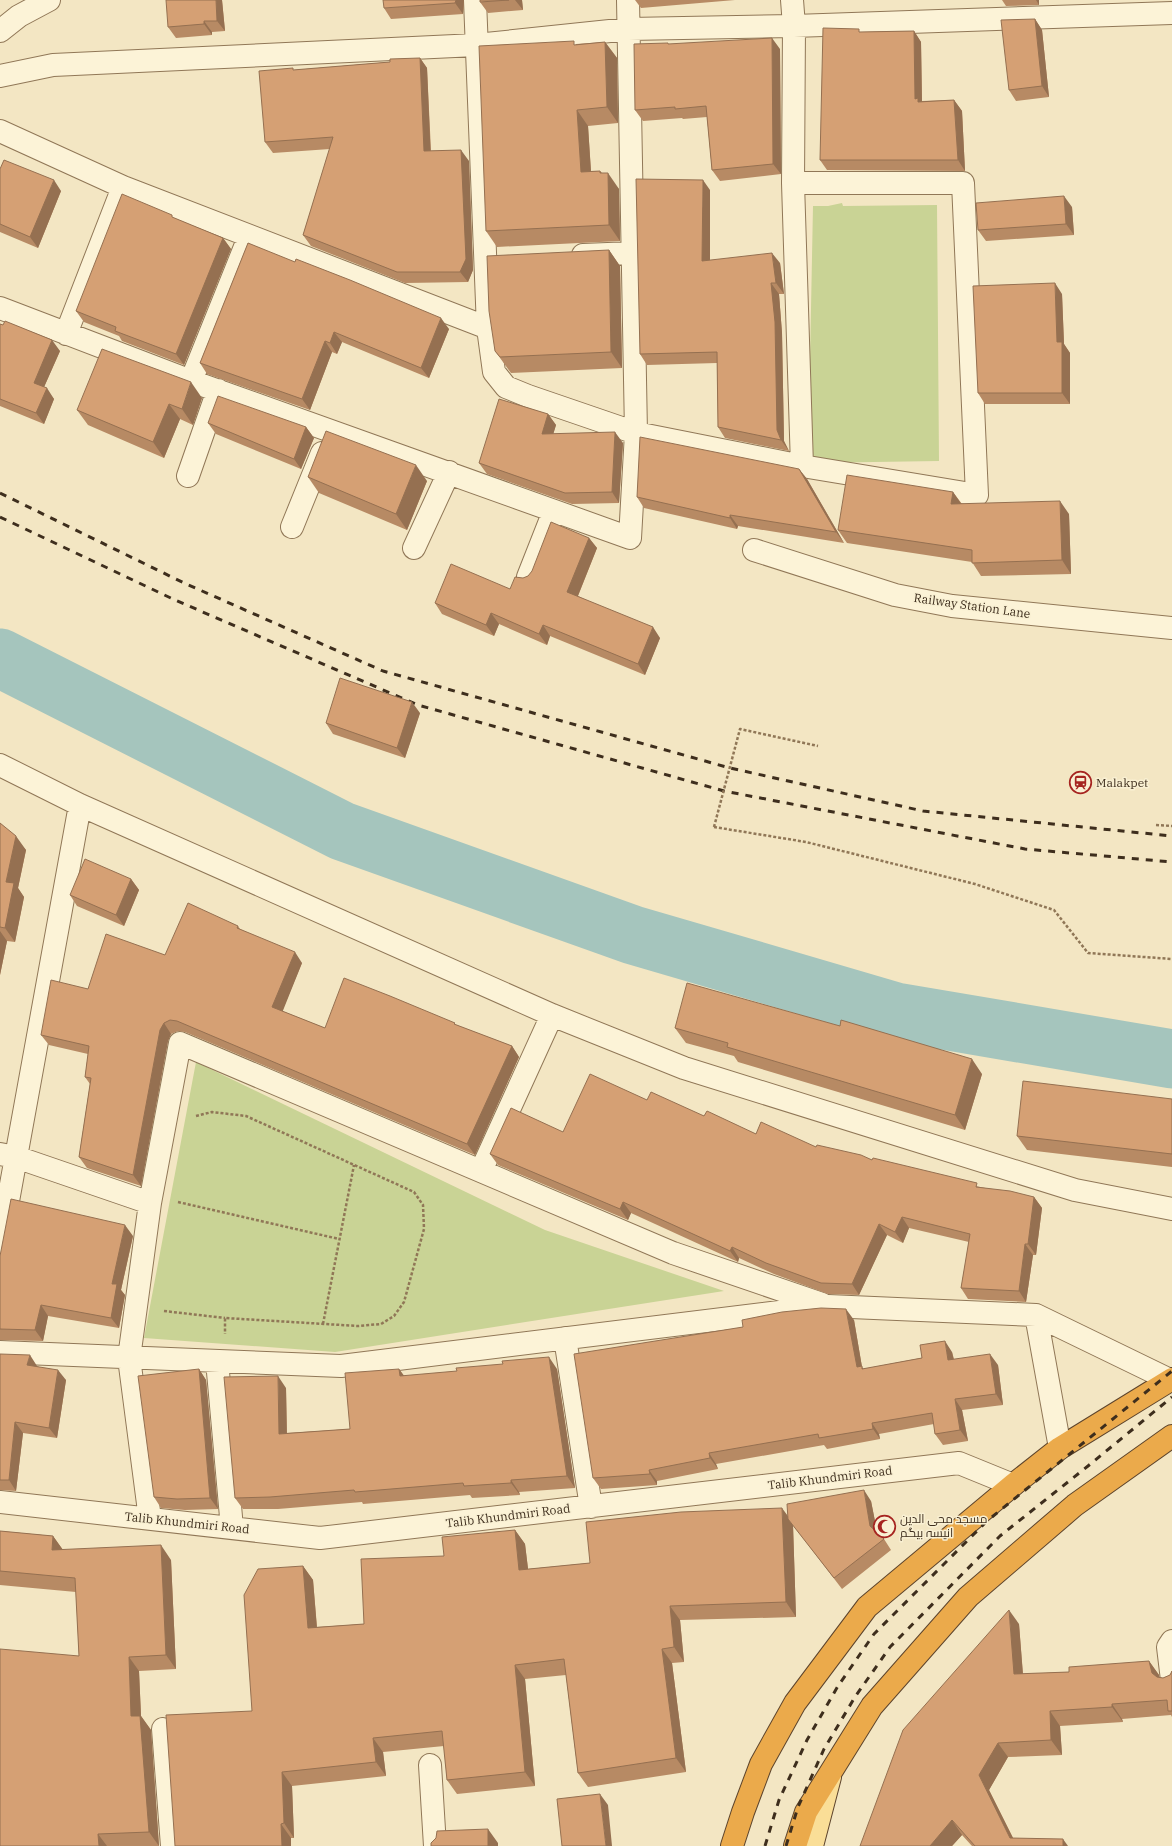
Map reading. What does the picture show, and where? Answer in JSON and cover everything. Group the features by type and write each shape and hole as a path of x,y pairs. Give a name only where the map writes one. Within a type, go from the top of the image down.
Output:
{"highway":[{"path":"732,1846 761,1764 795,1703 867,1607 1012,1485 1060,1448 1171,1379"},
{"path":"795,1846 806,1812 872,1706 968,1597 1074,1505 1172,1436"}],"main road":[{"path":"812,1846 831,1774"}],"street":[{"path":"0,31 19,16 49,0"},
{"path":"475,0 488,328 494,372 506,387 636,433 802,466 977,495 963,182 793,183"},
{"path":"0,308 191,381 630,538 636,433 628,0"},
{"path":"792,0 794,26 793,183 802,466"},
{"path":"0,76 53,65 476,44 629,29 794,26 1146,8 1172,13"},
{"path":"0,131 123,187 249,237 488,328"},
{"path":"66,334 123,187"},
{"path":"191,381 249,237"},
{"path":"563,256 633,253"},
{"path":"485,260 509,259"},
{"path":"188,476 218,390"},
{"path":"292,527 330,431"},
{"path":"414,548 449,472"},
{"path":"528,577 554,511"},
{"name":"Railway Station Lane","path":"754,550 895,595 952,606 1172,628"},
{"path":"0,765 80,805 552,1015 684,1068 1075,1190 1172,1208"},
{"path":"0,1245 8,1155 80,805"},
{"path":"481,1171 552,1015"},
{"path":"150,1519 129,1358 150,1202 180,1043 673,1253 828,1306"},
{"path":"8,1155 150,1202"},
{"path":"0,1352 341,1366 828,1306 1036,1315 1171,1379"},
{"path":"1036,1315 1060,1448"},
{"path":"566,1338 591,1506"},
{"path":"221,1362 232,1528"},
{"name":"Talib Khundmiri Road","path":"0,1502 320,1538 959,1463 1012,1485"},
{"path":"1172,1641 1168,1647 1172,1680"},
{"path":"163,1729 172,1846"},
{"path":"430,1765 436,1846"}],"path":[{"path":"818,746 740,729 714,827 806,842 975,884 1054,910 1088,953 1172,959"},
{"path":"1156,825 1172,826"},
{"path":"161,1310 225,1318 358,1326 381,1324 394,1316 404,1302 424,1229 423,1205 414,1192 246,1116 212,1112 194,1116"},
{"path":"323,1324 354,1165"},
{"path":"177,1210 179,1194"},
{"path":"150,1202 178,1202 339,1239"},
{"path":"221,1362 225,1318"}],"green space":[{"path":"842,203 843,206 937,205 939,461 808,463 813,206 828,206"},
{"path":"196,1062 545,1230 724,1291 335,1352 144,1338"}],"building":[{"path":"166,0 216,0 217,21 204,21 204,24 168,27"},
{"path":"383,0 456,0 455,3 384,8"},
{"path":"480,0 509,0 480,2"},
{"path":"1035,19 1042,86 1009,90 1001,20"},
{"path":"823,28 859,29 859,32 914,31 915,99 918,98 918,102 954,100 958,160 820,160"},
{"path":"772,38 773,164 712,170 706,106 675,109 675,107 635,110 634,44 668,44"},
{"path":"574,41 574,45 605,42 607,107 577,110 581,172 600,171 600,173 608,173 609,225 486,231 479,46"},
{"path":"420,58 424,151 461,150 466,259 460,272 397,272 303,235 333,137 265,142 259,71 293,68 293,70 390,62 390,59"},
{"path":"4,160 54,180 30,237 0,224 0,169"},
{"path":"636,179 703,180 702,261 772,253 776,283 771,283 775,322 777,430 781,440 718,427 717,352 640,354"},
{"path":"122,194 223,238 176,354 115,331 116,327 76,311"},
{"path":"1064,196 1066,224 978,230 976,203"},
{"path":"248,243 295,262 296,259 441,318 421,368 334,332 330,343 325,341 302,399 200,363"},
{"path":"609,250 611,352 500,357 495,351 489,311 487,256"},
{"path":"1055,283 1057,342 1062,342 1062,393 978,393 973,286"},
{"path":"5,321 52,340 34,383 47,388 36,413 0,399 0,324 3,325"},
{"path":"102,349 191,382 182,409 169,404 153,442 77,410"},
{"path":"218,396 306,427 294,459 208,423"},
{"path":"499,399 548,414 542,434 615,432 612,492 565,493 479,463"},
{"path":"326,431 416,465 396,514 308,477"},
{"path":"640,437 799,469 836,532 730,515 730,518 637,497"},
{"path":"847,475 953,492 951,504 1060,501 1062,560 972,563 972,550 838,530"},
{"path":"551,522 589,538 567,592 653,627 638,664 543,625 539,634 491,613 486,625 435,603 451,564 510,589 515,577 523,578 528,576 532,571"},
{"path":"340,678 412,702 397,748 326,723"},
{"path":"0,823 16,836 6,882 14,883 5,928 0,927"},
{"path":"85,859 131,879 116,915 70,895"},
{"path":"188,903 238,926 237,928 295,952 272,1007 325,1028 344,978 455,1023 454,1024 512,1046 467,1144 177,1021 170,1020 164,1023 160,1030 133,1175 79,1157 91,1078 85,1077 89,1046 41,1035 51,980 88,989 106,934 165,955"},
{"path":"687,983 840,1026 841,1020 972,1059 955,1115 727,1047 728,1043 675,1028"},
{"path":"590,1074 647,1100 651,1092 704,1116 707,1111 756,1134 761,1122 816,1147 817,1145 861,1155 872,1160 873,1158 977,1183 976,1187 1010,1191 1034,1197 1028,1244 1025,1244 1019,1291 961,1288 970,1234 902,1217 895,1232 879,1224 852,1284 821,1283 766,1263 732,1247 730,1251 623,1202 620,1209 490,1154 511,1108 563,1132"},
{"path":"1023,1081 1172,1099 1172,1154 1017,1136"},
{"path":"11,1199 125,1225 112,1284 117,1284 111,1318 41,1305 35,1330 0,1329 0,1256"},
{"path":"821,1308 846,1309 857,1367 862,1366 862,1369 922,1358 920,1345 945,1341 948,1360 990,1354 996,1394 955,1399 960,1430 935,1434 932,1413 872,1423 873,1429 819,1438 818,1434 709,1453 710,1458 649,1470 650,1474 593,1478 574,1354 743,1327 742,1320 782,1312"},
{"path":"0,1354 30,1355 27,1365 58,1370 49,1428 15,1422 9,1480 0,1480"},
{"path":"549,1357 567,1476 511,1480 511,1483 464,1486 463,1483 355,1492 354,1490 270,1497 235,1498 224,1377 278,1376 279,1434 350,1429 345,1373 399,1369 400,1376 457,1371 456,1368 503,1364 502,1361"},
{"path":"199,1369 210,1498 177,1499 154,1497 138,1376"},
{"path":"864,1490 870,1526 884,1539 834,1578 788,1519 787,1504"},
{"path":"782,1508 786,1602 670,1606 674,1647 662,1649 676,1758 578,1773 564,1659 515,1665 525,1772 447,1780 442,1731 373,1738 376,1762 282,1772 284,1823 281,1824 282,1846 175,1846 166,1715 252,1711 244,1595 258,1569 303,1566 308,1628 364,1624 361,1559 444,1556 442,1537 515,1530 519,1570 590,1563 586,1522 681,1512"},
{"path":"0,1531 53,1536 52,1550 161,1545 166,1655 129,1657 131,1716 140,1716 149,1832 98,1834 99,1846 0,1846 0,1649 79,1656 75,1578 0,1571"},
{"path":"1009,1610 1014,1674 1069,1672 1069,1667 1149,1661 1152,1673 1157,1677 1163,1678 1170,1675 1172,1671 1172,1711 1168,1711 1167,1700 1112,1704 1112,1707 1050,1711 1051,1740 998,1743 979,1775 1010,1838 1063,1839 1063,1846 975,1846 952,1820 930,1846 860,1846 903,1730"},
{"path":"600,1794 606,1846 562,1846 557,1799"},
{"path":"488,1829 488,1846 431,1846 431,1843 436,1838 437,1831"}],"waterway":[{"path":"0,658 342,831 633,935 896,1012 1172,1059"}],"railway":[{"path":"0,493 184,583 383,671 730,768 923,811 1172,836"},
{"path":"0,517 175,600 418,705 724,791 1025,849 1172,862"},
{"path":"765,1846 779,1800 807,1740 838,1686 874,1634 987,1521 1172,1371"},
{"path":"786,1846 798,1807 824,1749 855,1697 890,1647 1000,1536 1172,1397"}],"place":[{"name":"Malakpet","path":"1081,783"},
{"name":"مسجد محی الدین انیسہ بیگم","path":"884,1526"}]}
